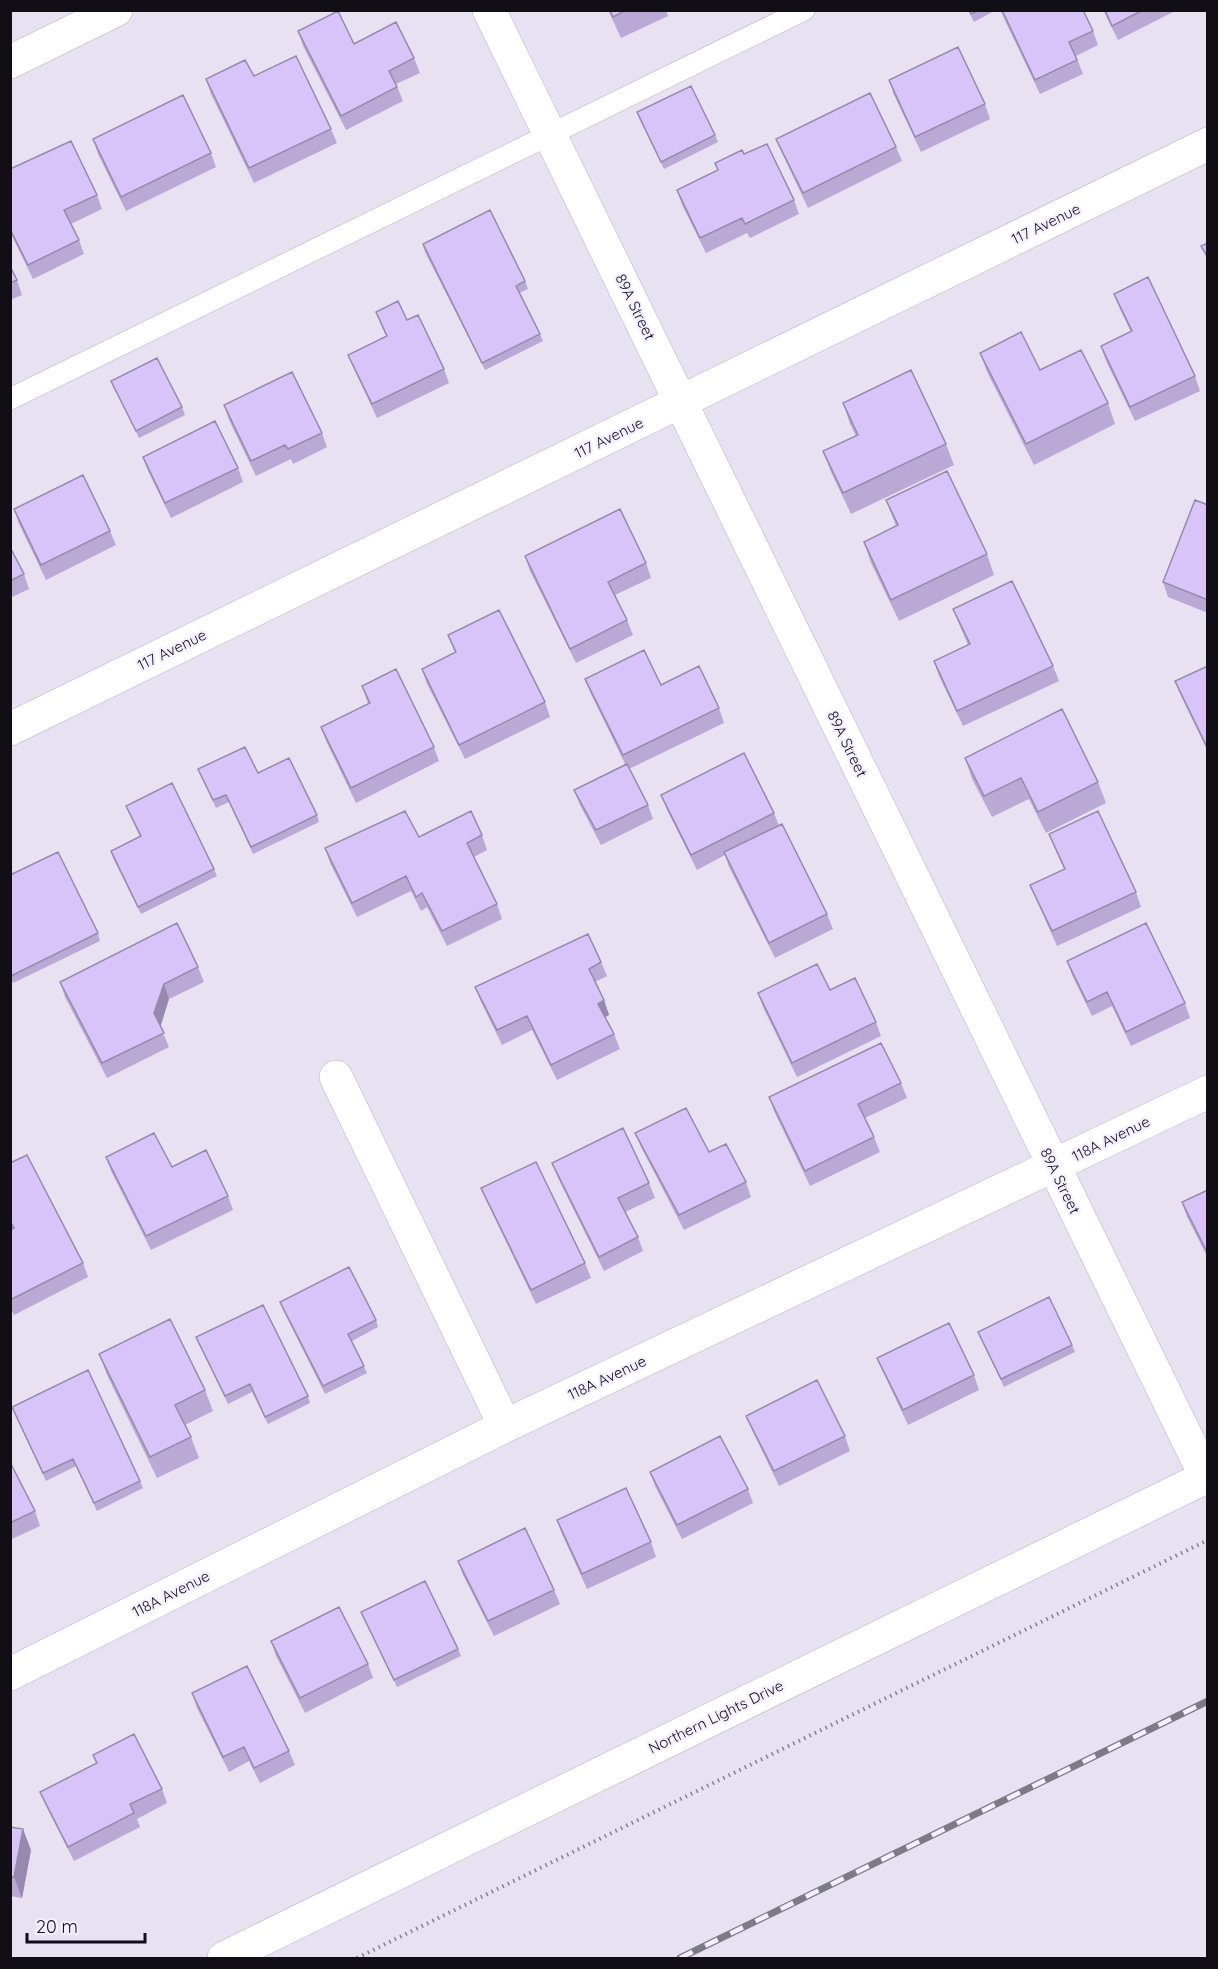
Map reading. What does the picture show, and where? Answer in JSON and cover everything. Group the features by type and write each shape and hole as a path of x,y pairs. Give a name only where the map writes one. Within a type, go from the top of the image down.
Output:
{"street":[{"path":"10,62 116,10"},
{"name":"89A Street","path":"489,10 1053,1167 1207,1477"},
{"name":"117 Avenue","path":"10,729 682,403 1208,144"},
{"path":"336,1077 505,1426"},
{"name":"118A Avenue","path":"10,1674 505,1426 1208,1092"},
{"name":"Northern Lights Drive","path":"224,1959 1207,1477"}],"lane":[{"path":"10,399 804,10"}],"path":[{"path":"357,1959 1208,1540"}],"building":[{"path":"610,10 626,10 613,17"},
{"path":"1002,10 1083,10 1093,31 1069,42 1077,60 1035,80"},
{"path":"1105,10 1143,10 1112,26"},
{"path":"338,11 354,44 396,22 414,58 389,71 397,87 341,116 298,31"},
{"path":"958,47 985,104 915,137 889,80"},
{"path":"296,56 331,129 249,168 206,79 245,60 254,76"},
{"path":"691,86 715,135 661,162 637,112"},
{"path":"870,93 896,147 803,193 776,139"},
{"path":"183,95 211,153 121,197 93,139"},
{"path":"71,141 97,195 64,210 79,240 28,265 10,229 10,169"},
{"path":"767,144 794,200 745,224 742,218 700,238 677,190 718,170 715,163 742,150 744,154"},
{"path":"490,210 525,281 516,286 540,334 482,363 423,244"},
{"path":"1208,243 1208,258 1201,246"},
{"path":"10,266 17,280 10,283"},
{"path":"1148,277 1195,376 1130,407 1101,346 1132,331 1114,294"},
{"path":"398,301 407,320 418,315 444,369 372,404 348,355 387,336 376,312"},
{"path":"1021,332 1040,370 1081,350 1108,403 1026,444 980,353"},
{"path":"157,358 182,407 136,431 111,381"},
{"path":"911,370 946,444 843,493 823,451 858,435 843,403"},
{"path":"292,372 322,433 288,449 285,445 251,461 224,405"},
{"path":"215,421 238,468 165,503 143,457"},
{"path":"947,471 987,554 891,600 864,542 898,525 886,500"},
{"path":"83,475 110,531 41,565 14,509"},
{"path":"1195,500 1208,505 1208,600 1163,582"},
{"path":"620,509 646,563 608,582 627,620 570,649 525,556"},
{"path":"10,547 24,574 10,581"},
{"path":"1012,581 1053,666 957,711 934,661 970,644 953,609"},
{"path":"499,610 545,702 459,745 422,669 456,652 448,635"},
{"path":"644,650 661,685 699,666 719,708 623,755 585,679"},
{"path":"1208,666 1208,749 1175,681"},
{"path":"396,669 434,747 351,788 321,727 370,703 362,686"},
{"path":"1062,709 1098,782 1038,812 1021,778 984,796 965,758"},
{"path":"245,747 258,773 289,758 317,815 251,847 226,795 213,800 198,769"},
{"path":"744,753 774,813 691,855 661,795"},
{"path":"627,764 648,805 596,830 574,790"},
{"path":"172,783 214,869 138,907 111,851 141,836 126,806"},
{"path":"405,811 419,837 471,811 482,835 467,843 497,904 442,931 422,893 416,897 406,876 352,903 325,848"},
{"path":"1098,811 1136,892 1052,931 1030,885 1065,869 1049,834"},
{"path":"782,824 827,914 769,943 724,852"},
{"path":"58,852 98,933 11,976 10,875"},
{"path":"177,923 198,967 164,984 154,1013 164,1033 102,1063 60,982"},
{"path":"1146,923 1185,1003 1126,1032 1107,992 1087,1002 1067,961"},
{"path":"588,934 601,962 589,969 604,1000 598,1004 614,1034 551,1065 527,1016 497,1030 475,987"},
{"path":"817,964 830,990 855,978 876,1022 792,1063 758,993"},
{"path":"881,1043 901,1083 858,1104 874,1137 805,1171 769,1097"},
{"path":"686,1108 709,1152 726,1144 746,1182 679,1215 635,1133"},
{"path":"623,1128 649,1183 618,1198 638,1237 599,1257 552,1163"},
{"path":"154,1133 172,1167 206,1150 228,1196 146,1236 106,1157"},
{"path":"27,1155 83,1263 10,1300 10,1230 14,1228 10,1221 10,1163"},
{"path":"536,1162 585,1263 531,1290 481,1188"},
{"path":"1208,1190 1208,1254 1182,1202"},
{"path":"349,1267 376,1320 348,1334 364,1366 323,1386 280,1302"},
{"path":"1049,1297 1072,1345 1001,1379 978,1332"},
{"path":"263,1305 308,1396 265,1417 250,1384 225,1396 196,1337"},
{"path":"170,1319 205,1390 175,1405 191,1437 150,1457 99,1354"},
{"path":"949,1323 974,1375 903,1410 877,1358"},
{"path":"88,1370 140,1481 94,1503 73,1459 43,1473 12,1407"},
{"path":"817,1380 845,1436 774,1471 746,1416"},
{"path":"720,1436 748,1489 677,1525 650,1472"},
{"path":"10,1462 35,1511 10,1523"},
{"path":"626,1488 651,1542 582,1574 557,1520"},
{"path":"525,1528 554,1590 488,1621 458,1561"},
{"path":"425,1581 458,1649 394,1680 361,1612"},
{"path":"339,1607 368,1664 300,1698 271,1641"},
{"path":"247,1666 289,1751 254,1768 244,1747 223,1757 192,1693"},
{"path":"134,1734 162,1789 130,1804 134,1813 68,1847 40,1792 97,1763 93,1755"},
{"path":"10,1827 23,1829 14,1877 10,1877"}],"railway":[{"path":"680,1958 1208,1701"}]}
